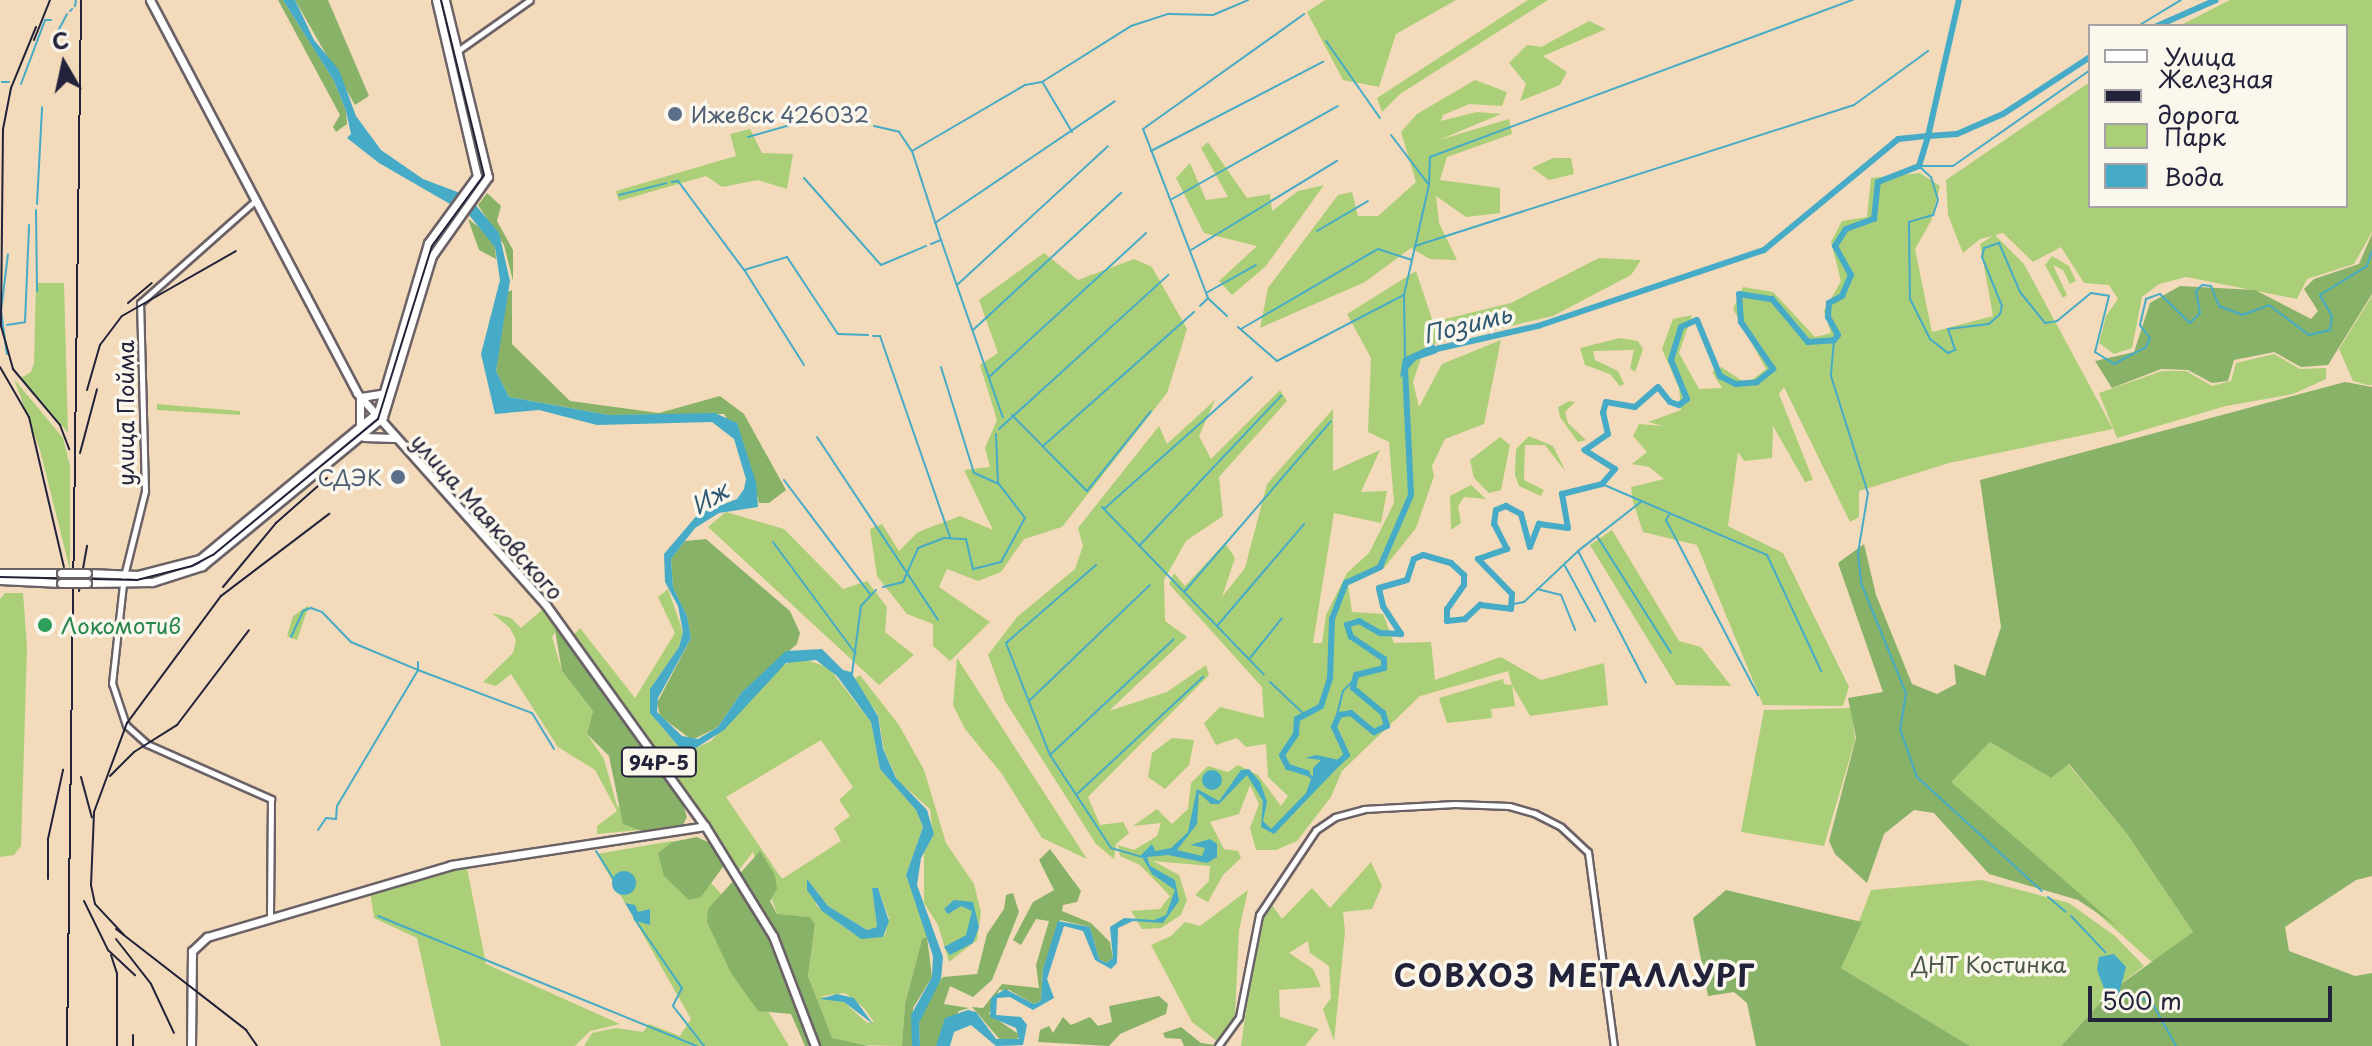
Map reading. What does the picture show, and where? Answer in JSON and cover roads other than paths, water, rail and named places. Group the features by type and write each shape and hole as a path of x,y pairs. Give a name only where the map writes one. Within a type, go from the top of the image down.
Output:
{"main road":[{"name":"улица Маяковского","path":"150,0 359,396 546,605 705,826 773,936 815,1046"},
{"path":"361,434 394,438 389,406 432,256 480,191 489,170 436,0"},
{"path":"378,418 423,256 445,219 472,185 476,163 445,0"},
{"path":"361,434 359,396 368,400 385,393"},
{"path":"0,580 87,583 124,580 171,568 211,552 361,434 389,406"},
{"path":"0,573 87,573 124,580"},
{"path":"191,1046 193,947 207,937 451,865 705,826"}],"street":[{"path":"453,54 530,0"},
{"name":"улица Пойма","path":"255,201 140,303 145,491 124,580 112,683 126,725 147,744 271,799 270,916"},
{"path":"1218,1046 1239,1017 1248,951 1262,907 1299,849 1335,817 1370,808 1509,806 1555,823 1588,852 1614,1046"}],"water":[{"name":"Иж","path":"283,0 295,0 314,40 339,70 356,116 381,150 423,179 468,196 499,233 510,281 496,371 509,397 609,415 715,413 737,423 756,482 758,507 719,513 695,528 671,559 673,587 687,616 691,638 658,698 657,712 682,736 698,739 718,727 741,693 786,651 822,649 843,670 851,672 878,716 883,749 896,778 927,810 934,834 921,858 917,885 943,957 941,979 919,1023 920,1046 912,1046 911,1015 932,977 933,956 906,875 923,827 916,810 880,769 871,722 837,676 816,660 786,663 724,730 696,748 680,748 650,713 650,689 679,647 683,632 678,606 665,582 664,554 698,514 737,499 744,489 746,479 734,439 712,422 597,425 539,410 495,414 481,354 500,280 495,247 469,215 379,163 347,138 351,134 346,111 334,81"},
{"path":"1434,344 1437,353 1416,360 1400,378 1403,358"},
{"path":"1316,755 1344,761 1274,834 1261,827 1263,801 1247,775 1219,804 1211,804 1199,793 1197,824 1177,850 1202,856 1205,848 1190,845 1210,839 1217,844 1217,857 1207,863 1168,855 1147,857 1150,866 1175,880 1179,901 1163,923 1133,921 1118,928 1117,963 1111,969 1095,960 1083,931 1064,926 1047,979 1054,998 1033,1010 1010,997 997,998 996,1015 1021,1017 1027,1025 1023,1045 996,1046 971,1025 954,1032 950,1046 936,1046 945,1018 968,1010 976,1012 996,1039 1019,1039 1016,1028 990,1017 991,998 1005,989 1034,1004 1041,1001 1043,969 1058,921 1090,927 1099,959 1106,963 1113,958 1110,927 1124,918 1154,920 1166,915 1175,890 1152,874 1141,855 1152,844 1155,851 1171,848 1188,832 1197,789 1219,801 1241,770 1249,769 1260,782 1267,802 1263,821 1271,829 1306,793 1311,779 1301,770 1313,776 1313,768 1321,760 1305,758"},
{"path":"1212,770 1219,773 1222,780 1219,787 1212,790 1205,787 1202,780 1205,773"},
{"path":"624,871 632,875 636,883 632,891 624,895 616,891 612,883 616,875"},
{"path":"807,879 828,906 867,930 877,927 872,888 878,888 889,921 883,937 861,939 822,911 807,890"},
{"path":"954,900 973,902 979,927 973,943 950,955 944,947 966,935 972,911 961,906 948,914 944,909"},
{"path":"625,903 635,905 638,912 650,909 650,925 636,921"},
{"path":"2114,954 2126,967 2118,997 2104,988 2097,970 2099,957"},
{"path":"837,994 854,998 873,1024 844,1002 820,999"}],"waterway":[{"path":"75,6 76,0"},
{"path":"912,151 1025,85 1042,82 1131,26 1169,14 1213,15 1248,0"},
{"path":"1429,185 1430,157 1853,0"},
{"name":"Позимь","path":"1432,350 1538,326 1764,250 1898,139 1928,136 1959,0"},
{"path":"2141,24 2181,0"},
{"name":"Позимь","path":"2162,24 2216,0"},
{"path":"58,31 67,14"},
{"path":"1227,316 1208,298 1143,129 1304,14"},
{"path":"21,84 45,20 51,20"},
{"path":"1326,41 1380,118"},
{"path":"1415,246 1854,105 1928,51"},
{"name":"Позимь","path":"1337,764 1347,755 1334,727 1339,715 1351,713 1374,732 1387,726 1383,713 1353,688 1356,675 1384,668 1384,659 1351,637 1347,625 1359,621 1380,633 1401,634 1383,606 1379,588 1407,580 1414,559 1423,555 1451,563 1464,575 1464,585 1447,609 1447,621 1465,619 1480,605 1511,609 1512,594 1478,559 1507,549 1494,524 1496,510 1506,506 1521,514 1530,547 1539,524 1568,528 1562,494 1602,484 1615,469 1585,450 1608,434 1603,413 1606,402 1635,407 1658,387 1670,402 1679,405 1687,399 1671,360 1681,327 1697,320 1720,376 1736,384 1757,382 1773,369 1741,322 1739,294 1772,299 1808,342 1834,340 1838,335 1828,317 1829,303 1842,296 1851,275 1835,246 1846,229 1874,219 1878,182 1919,166 1928,136 1957,134 2003,114 2088,58"},
{"path":"1151,151 1323,62"},
{"path":"1922,166 1953,166 2088,71"},
{"path":"2,82 9,82"},
{"path":"1043,83 1072,132"},
{"path":"935,223 1115,101"},
{"path":"1172,199 1338,106"},
{"path":"37,204 42,107"},
{"path":"748,137 811,119 869,125"},
{"path":"874,126 899,132 912,151 941,240"},
{"path":"1391,135 1429,185 1404,295 1405,358"},
{"path":"957,285 1108,146"},
{"path":"1191,250 1337,161"},
{"name":"Позимь","path":"1919,166 1931,177 1938,200 1933,215 1909,222 1910,299 1930,339 1948,353 1955,350 1948,329 1989,324 2000,314 2002,306 1982,257 1984,248 1999,243 2020,292 2045,323 2057,321 2091,293 2109,296 2095,352 2114,364 2146,347 2150,338 2140,325 2146,299 2160,294 2190,323 2200,313 2196,291 2202,285 2211,286 2219,306 2242,315 2269,305 2309,335 2330,330 2332,316 2320,295 2367,266 2372,251"},
{"path":"804,178 881,265 926,246"},
{"path":"672,182 678,181 744,270 787,257 838,334 868,335"},
{"path":"619,195 667,183"},
{"path":"973,330 1121,193"},
{"path":"1317,231 1368,201"},
{"path":"36,210 37,291"},
{"path":"7,325 25,322 29,225"},
{"path":"989,377 1146,233"},
{"path":"931,244 941,240 1003,418"},
{"path":"1241,329 1378,249 1411,260"},
{"path":"7,354 1,311 8,254"},
{"path":"1206,293 1256,265"},
{"path":"745,271 804,365"},
{"path":"999,429 1168,275"},
{"path":"1238,327 1277,361 1404,295"},
{"path":"1200,306 1207,299"},
{"path":"1043,446 1194,312"},
{"path":"873,336 880,336 950,537"},
{"path":"1834,340 1831,376 1868,493 1858,553 1861,583 1906,693 1900,729 1917,777 2042,891"},
{"name":"Позимь","path":"1307,773 1288,767 1282,755 1296,734 1297,719 1321,706 1330,679 1332,619 1346,583 1380,567 1411,495 1405,366"},
{"path":"883,587 903,582 918,548 944,538 966,539 973,569 1001,562 1025,518 999,484 974,473 941,367"},
{"path":"1104,509 1252,377"},
{"path":"1139,546 1281,396"},
{"path":"1012,415 1087,491 1151,411"},
{"path":"1184,592 1331,421"},
{"path":"996,434 998,483"},
{"path":"817,437 938,620"},
{"path":"784,480 870,594"},
{"path":"1602,484 1767,555 1821,671"},
{"path":"1642,501 1578,551 1646,683"},
{"path":"1102,507 1264,675"},
{"path":"1669,515 1666,520 1758,695"},
{"path":"1217,626 1304,524"},
{"path":"1597,536 1671,653"},
{"path":"773,542 856,654"},
{"path":"1514,604 1524,602 1577,552"},
{"path":"1096,565 1006,643 1050,755 1111,848 1143,857"},
{"path":"1565,566 1595,621"},
{"path":"1030,700 1150,585"},
{"path":"1537,589 1561,595 1575,630"},
{"path":"851,681 861,606 876,590"},
{"path":"291,637 303,611 311,608 322,612 351,642 418,670 418,662"},
{"path":"1250,658 1282,618"},
{"path":"1051,754 1174,639"},
{"path":"318,830 326,818 336,819 337,806 418,670 532,713 554,749"},
{"path":"1077,794 1203,677"},
{"path":"1336,719 1343,691 1353,681"},
{"path":"1270,682 1305,715"},
{"path":"596,851 614,880"},
{"path":"2048,897 2066,912"},
{"path":"378,916 697,1046"},
{"path":"2071,916 2105,952"},
{"path":"634,918 682,988 673,1006 704,1046"},
{"path":"2121,996 2151,1001 2176,1046"}],"tram line":[{"path":"0,577 137,580 192,566 213,555 378,419 432,246 484,175 441,0"}],"railway":[{"path":"34,40 50,0"},
{"path":"67,1046 81,0"},
{"path":"36,27 11,88 3,129 1,326 13,369 60,425 69,449"},
{"path":"87,390 100,345 122,316 236,251"},
{"path":"128,303 152,283"},
{"path":"0,367 29,417 64,567"},
{"path":"80,453 97,389"},
{"path":"223,587 276,523 327,478"},
{"path":"124,935 95,904 91,885 94,812 127,723 221,596 329,514"},
{"path":"79,591 87,546"},
{"path":"110,776 134,752 177,725 249,630"},
{"path":"48,879 48,839 63,770"},
{"path":"81,777 92,818"},
{"path":"84,901 108,950 135,975"},
{"path":"116,929 246,1030 257,1046"},
{"path":"116,939 151,984 174,1033"},
{"path":"111,955 117,973 117,1046"},
{"path":"133,1035 133,1046"}],"place":[{"name":"Ижевск 426032","path":"675,114"},
{"name":"СДЭК","path":"398,477"},
{"name":"Локомотив","path":"45,625"}],"district":[{"name":"СОВХОЗ МЕТАЛЛУРГ","path":"1575,975"}],"park label":[{"name":"ДНТ Костинка","path":"1989,964"}]}
